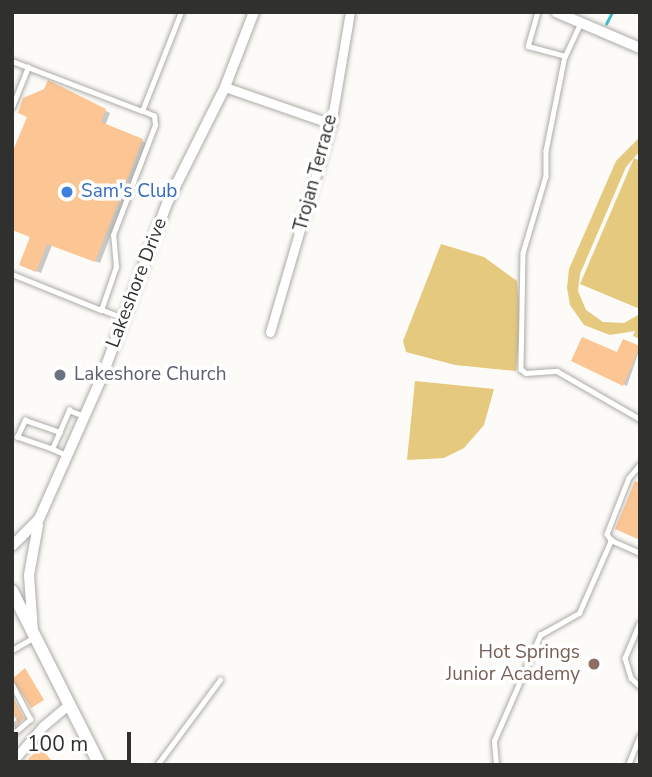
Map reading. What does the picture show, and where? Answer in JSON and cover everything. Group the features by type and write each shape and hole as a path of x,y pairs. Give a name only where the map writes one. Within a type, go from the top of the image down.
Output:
{"main road":[{"path":"12,591 100,765"}],"street":[{"name":"Lakeshore Drive","path":"12,546 39,519 85,416 168,201 225,87 254,12"},
{"name":"Trojan Terrace","path":"270,331 331,124 350,12"},
{"path":"556,12 640,48"},
{"path":"225,87 331,124"},
{"path":"34,638 29,575 39,519"},
{"path":"12,762 43,726 68,705"}],"lane":[{"path":"142,111 181,12"},
{"path":"538,12 527,46 565,56"},
{"path":"581,23 565,56 545,150 547,176 523,253 522,369 557,371 640,419"},
{"path":"12,61 154,116 155,125 113,235 116,267 101,310"},
{"path":"12,107 28,67"},
{"path":"12,81 21,85"},
{"path":"12,274 124,318"},
{"path":"52,449 69,410 85,416"},
{"path":"60,432 26,420 17,437 67,456"},
{"path":"496,765 494,741 540,635 579,613 611,540 609,525 629,478 640,465"},
{"path":"611,540 640,553"},
{"path":"640,623 625,657 631,677 640,686"},
{"path":"12,650 34,638"},
{"path":"157,765 220,680"},
{"path":"12,684 30,723 14,735 12,727"},
{"path":"628,765 640,736"}],"shaded area":[{"path":"640,137 640,151 626,167 580,274 578,291 586,310 603,322 624,323 640,314 640,339 633,336 635,331 610,335 584,325 570,305 567,288 569,269 616,161"},
{"path":"634,158 640,161 640,309 580,284"},
{"path":"441,244 484,257 517,281 521,319 516,371 455,365 406,352 403,341"},
{"path":"415,381 494,389 484,425 464,448 444,458 407,460"}],"building":[{"name":"Sam's Club","path":"48,80 106,109 101,122 143,139 95,262 47,244 36,272 19,265 30,237 12,230 12,153 27,117 18,113 23,98 44,89"},
{"path":"582,337 617,352 623,339 640,346 623,386 571,361"},
{"path":"635,481 640,483 640,540 615,529"},
{"path":"25,668 44,700 31,708 12,679"},
{"path":"12,695 24,718 17,725 17,717 12,714"},
{"path":"40,748 56,765 33,765 28,759"}],"waterway":[{"path":"606,24 612,12"}],"place":[{"name":"Sam's Club","path":"67,192"},
{"name":"Lakeshore Church","path":"60,375"},
{"name":"Hot Springs Junior Academy","path":"594,664"}]}
